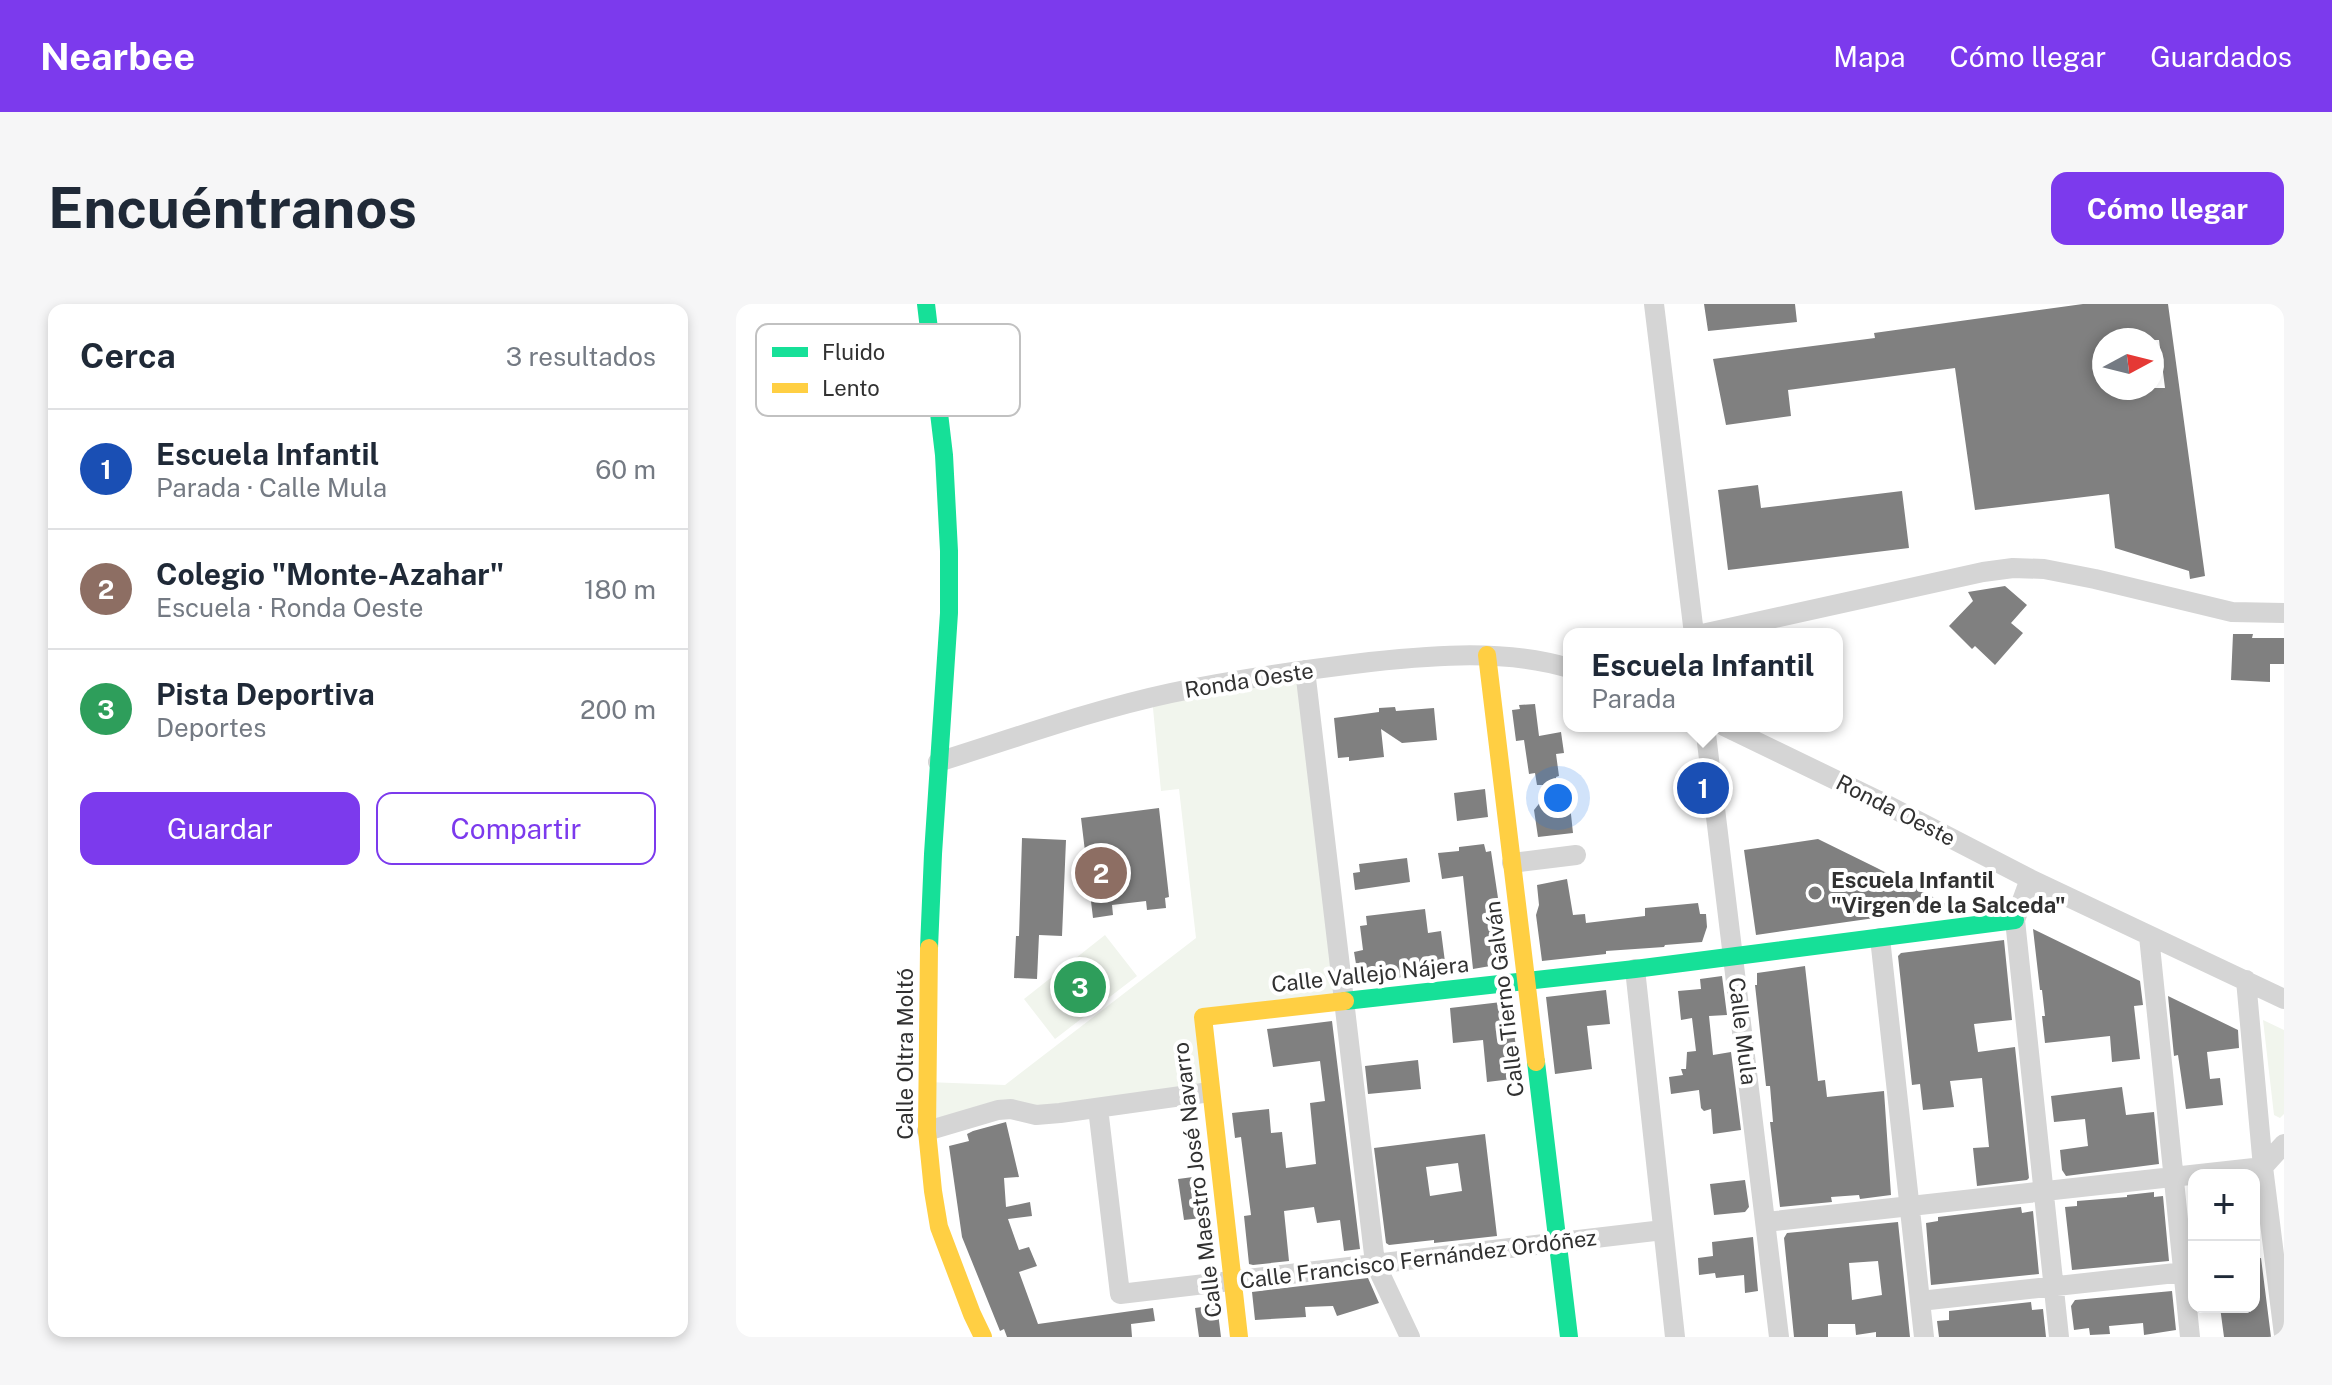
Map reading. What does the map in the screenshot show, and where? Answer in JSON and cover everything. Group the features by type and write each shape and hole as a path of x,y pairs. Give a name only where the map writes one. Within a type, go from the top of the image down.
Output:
{"street":[{"name":"Calle Oltra Moltó","path":"926,304 928,324"},
{"path":"1654,304 1693,628"},
{"name":"Calle Oltra Moltó","path":"939,416 949,551 949,613 938,762 927,1010 927,1131 939,1227 983,1337"},
{"path":"1729,628 2013,568 2044,569 2095,579 2232,612 2284,613"},
{"name":"Ronda Oeste","path":"938,762 1168,694 1237,680 1420,657 1487,655 1545,661 1563,666"},
{"name":"Calle Tierno Galván","path":"1487,655 1569,1337"},
{"path":"1305,670 1375,1263 1407,1336"},
{"name":"Calle Mula","path":"1706,732 1779,1337"},
{"name":"Ronda Oeste","path":"1736,732 2030,879 2284,999"},
{"path":"1512,863 1576,855"},
{"path":"2030,879 2015,920 2059,1337"},
{"name":"Calle Vallejo Nájera","path":"1203,1017 1635,969 2015,920"},
{"path":"1920,1301 2188,1271 2172,1177 2149,936"},
{"path":"1880,938 1924,1337"},
{"path":"1635,969 1675,1337"},
{"path":"2246,980 2264,1172 2280,1260 2284,1335"},
{"name":"Calle Maestro José Navarro","path":"1203,1017 1239,1337"},
{"path":"927,1131 998,1110 1011,1109 1036,1115 1210,1092"},
{"name":"Calle Francisco Fernández Ordóñez","path":"1098,1108 1120,1294 1663,1230"},
{"path":"2264,1172 2284,1144"},
{"path":"1766,1222 2044,1190 2284,1169"},
{"path":"2260,1263 2280,1260"},
{"path":"2189,1313 2190,1337"}],"shaded area":[{"path":"1305,670 1345,1002 1203,1017 1210,1092 1011,1109 927,1131 927,1082 1005,1085 1196,938 1179,789 1161,791 1152,698"},
{"path":"1105,935 1137,976 1055,1039 1024,999"},
{"path":"2263,1020 2284,1030 2284,1114 2280,1118 2274,1115"}],"building":[{"path":"1704,304 1795,304 1797,322 1708,331"},
{"path":"2083,304 2168,304 2205,576 2190,579 2189,571 2115,548 2109,494 1975,510 1955,368 1788,390 1791,416 1726,425 1713,359 1875,338 1874,333"},
{"path":"1758,485 1761,508 1902,491 1909,548 1728,570 1718,490"},
{"path":"2005,586 2027,605 2011,623 2023,633 1995,665 1975,646 1972,649 1949,626 1973,601 1968,592"},
{"path":"2233,634 2253,634 2252,638 2284,638 2284,664 2270,664 2270,682 2231,680"},
{"path":"1535,704 1539,736 1561,732 1564,753 1556,754 1559,807 1570,805 1573,833 1538,837 1534,810 1554,785 1537,785 1535,773 1529,774 1524,740 1516,741 1512,710 1520,709 1519,705"},
{"path":"1395,707 1396,711 1434,708 1437,740 1402,743 1381,729 1384,757 1349,761 1349,757 1338,758 1334,718"},
{"path":"1485,789 1488,817 1457,821 1454,793"},
{"path":"1159,808 1169,897 1165,898 1166,908 1147,910 1146,901 1112,905 1113,915 1093,918 1081,818"},
{"path":"1022,838 1066,840 1062,936 1039,935 1037,979 1014,978 1016,936 1019,936"},
{"name":"Escuela Infantil \"Virgen de la Salceda\"","path":"1818,839 1952,907 1756,935 1744,850"},
{"path":"1484,844 1486,852 1491,851 1498,898 1491,899 1502,964 1473,969 1463,876 1442,879 1438,853"},
{"path":"1407,858 1410,882 1355,890 1353,873 1360,872 1359,864"},
{"path":"1567,879 1573,915 1585,914 1586,923 1645,916 1645,908 1698,903 1700,914 1706,914 1707,927 1702,942 1542,961 1536,915 1539,905 1537,885"},
{"path":"1425,909 1428,933 1441,931 1445,962 1438,964 1439,973 1359,982 1354,952 1363,950 1360,926 1367,925 1366,916"},
{"path":"2033,929 2140,981 2143,1005 2134,1006 2140,1059 2112,1062 2110,1036 2045,1043 2042,1016 2045,1016"},
{"path":"2004,940 2012,1020 1974,1024 1978,1052 2015,1047 2029,1178 1977,1186 1973,1148 1989,1147 1982,1078 1950,1081 1954,1107 1923,1110 1920,1084 1912,1085 1898,956 1901,953"},
{"path":"1805,966 1818,1081 1825,1080 1827,1097 1884,1091 1891,1195 1860,1199 1859,1195 1831,1197 1832,1202 1780,1207 1770,1122 1773,1122 1770,1086 1766,1086 1755,985 1757,973"},
{"path":"1722,976 1727,1015 1709,1016 1713,1055 1731,1052 1741,1130 1713,1134 1711,1109 1704,1111 1701,1108 1699,1090 1671,1094 1669,1077 1683,1075 1681,1069 1686,1069 1687,1052 1696,1051 1692,1018 1681,1020 1678,991 1701,989 1700,979"},
{"path":"1606,990 1610,1024 1587,1026 1592,1069 1555,1074 1546,997"},
{"path":"2168,996 2238,1030 2239,1048 2207,1052 2210,1079 2220,1078 2223,1105 2186,1109 2178,1055 2174,1056"},
{"path":"1510,1001 1520,1078 1487,1082 1483,1040 1453,1043 1450,1008"},
{"path":"1332,1021 1360,1249 1344,1251 1340,1220 1317,1223 1314,1207 1284,1211 1289,1261 1249,1264 1244,1216 1251,1215 1241,1137 1235,1138 1232,1113 1269,1109 1271,1133 1282,1132 1286,1168 1316,1164 1310,1103 1325,1101 1320,1061 1273,1067 1267,1029"},
{"path":"1418,1060 1421,1089 1368,1094 1365,1066"},
{"path":"2122,1087 2126,1115 2154,1112 2159,1164 2066,1176 2062,1170 2060,1150 2088,1146 2085,1119 2054,1122 2051,1096"},
{"path":"1006,1122 1019,1177 1004,1178 1006,1207 1030,1202 1032,1216 1008,1219 1019,1250 1029,1247 1037,1266 1019,1272 1038,1324 1153,1308 1155,1321 1131,1324 1132,1337 1007,1337 1004,1329 1000,1331 962,1237 949,1146 969,1141 967,1134 973,1131"},
{"path":"1485,1134 1497,1236 1434,1243 1434,1240 1386,1243 1374,1148","holes":["1458,1163 1462,1191 1430,1196 1426,1167"]},
{"path":"1193,1177 1194,1188 1204,1187 1207,1209 1202,1212 1202,1218 1184,1220 1178,1179"},
{"path":"1745,1180 1749,1207 1745,1212 1714,1215 1710,1184"},
{"path":"2154,1192 2154,1197 2163,1196 2169,1261 2072,1270 2065,1207 2077,1206 2077,1201"},
{"path":"2021,1207 2022,1213 2033,1211 2039,1274 1931,1285 1926,1223 1938,1221 1938,1217"},
{"path":"1898,1222 1910,1337 1876,1337 1876,1332 1856,1335 1855,1324 1828,1324 1828,1337 1794,1337 1784,1238 1787,1233","holes":["1878,1261 1882,1295 1852,1300 1849,1263"]},
{"path":"1753,1237 1758,1291 1745,1293 1744,1275 1716,1278 1715,1273 1699,1275 1698,1258 1713,1256 1712,1242"},
{"path":"2260,1258 2271,1337 2224,1337 2221,1313 2260,1313"},
{"path":"1368,1278 1379,1303 1337,1316 1333,1306 1305,1307 1306,1317 1255,1320 1252,1292"},
{"path":"2172,1291 2176,1330 2144,1335 2143,1323 2109,1326 2110,1334 2090,1335 2089,1328 2074,1330 2071,1306 2075,1300"},
{"path":"2031,1302 2032,1310 2043,1309 2046,1337 1939,1337 1937,1321 1949,1320 1949,1311"},
{"path":"1217,1305 1221,1337 1199,1337 1195,1308"}],"traffic: fast":[{"path":"926,304 928,324"},
{"path":"929,948 949,613 949,551 939,416"},
{"path":"1345,1001 1635,969 2015,920"},
{"path":"1536,1062 1569,1337"}],"traffic: slow":[{"path":"1487,655 1536,1062"},
{"path":"929,948 927,1131 933,1191 939,1227 983,1337"},
{"path":"1239,1337 1203,1017 1345,1001"}],"place":[{"name":"Escuela Infantil","path":"1703,788"},
{"name":"Colegio \"Monte-Azahar\"","path":"1101,873"},
{"name":"Escuela Infantil \"Virgen de la Salceda\"","path":"1815,893"},
{"name":"Pista Deportiva","path":"1080,987"}]}
